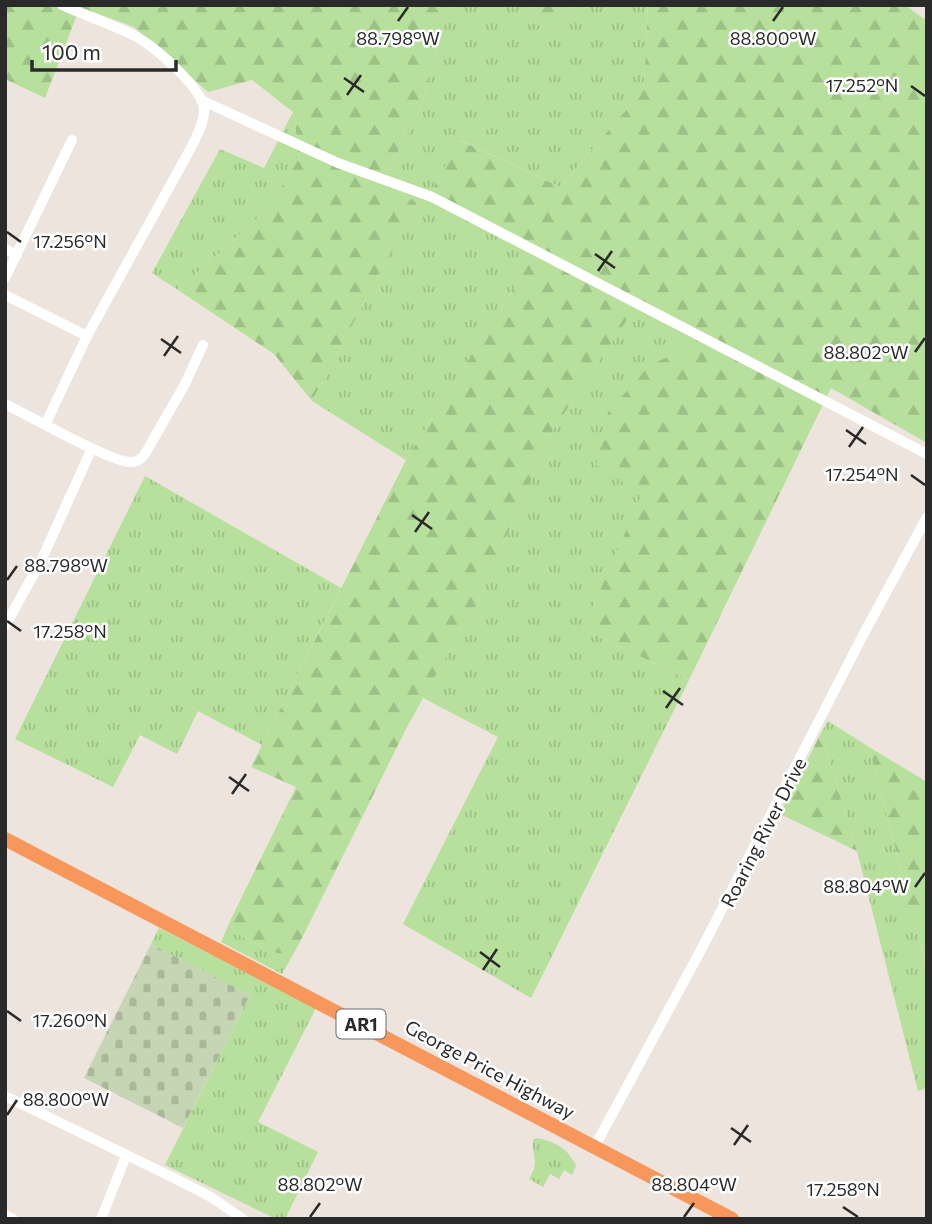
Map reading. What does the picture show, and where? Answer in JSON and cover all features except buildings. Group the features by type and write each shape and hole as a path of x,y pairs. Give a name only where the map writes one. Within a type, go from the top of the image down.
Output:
{"highway":[{"name":"George Price Highway","path":"5,839 732,1219"}],"street":[{"path":"46,423 87,336 192,146 204,110 190,83 153,49 134,36 62,5"},
{"path":"201,100 338,163 432,197 927,454"},
{"path":"5,278 72,140"},
{"path":"5,249 17,255"},
{"path":"5,295 87,336"},
{"path":"5,404 93,448 129,462 139,460 185,384 203,345"},
{"path":"5,626 41,561 93,448"},
{"name":"Roaring River Drive","path":"596,1146 927,517"},
{"path":"5,1096 211,1197 243,1219"},
{"path":"100,1219 126,1156"},
{"path":"5,1215 13,1219"}],"green space":[{"path":"5,5 450,5 420,110 383,181 417,203 312,401 274,354 178,290 267,210 300,157 293,112 252,80 208,92 134,27 80,7 45,98 5,79"},
{"path":"450,5 536,5 530,22 557,30 571,5 648,5 644,89 560,187 460,140 431,192 539,248 406,460 312,401 417,203 383,181 420,110"},
{"path":"536,5 571,5 557,30 530,22"},
{"path":"648,5 905,5 927,21 927,443 831,388 689,680 583,629 642,494 596,465 608,412 649,366 702,339 637,305 553,430 481,594 407,727 299,944 290,953 270,951 234,932 231,919 296,787 251,767 406,460 539,248 431,192 459,140 560,187 644,89"},
{"path":"293,112 300,157 267,210 178,290 152,273 220,149 264,168"},
{"path":"637,304 703,339 643,493 583,629 689,680 531,998 403,924 498,737 423,698 481,594 553,430"},
{"path":"145,476 341,588 262,745 198,711 177,754 140,735 113,787 15,739"},
{"path":"828,721 869,747 927,970 927,1088 918,1091 857,851 821,733"},
{"path":"821,733 857,851 780,814"},
{"path":"869,747 927,782 927,994 924,958 915,924 900,887 902,873"},
{"path":"231,919 234,932 277,953 293,951 299,944 282,974 221,942"},
{"path":"159,928 316,1008 258,1122 318,1152 285,1219 276,1219 165,1165 250,995 151,944"},
{"path":"151,944 250,995 183,1128 84,1078"},
{"path":"536,1138 555,1144 570,1155 576,1166 572,1175 564,1170 559,1179 550,1174 543,1187 529,1179 534,1168 533,1140"}]}
